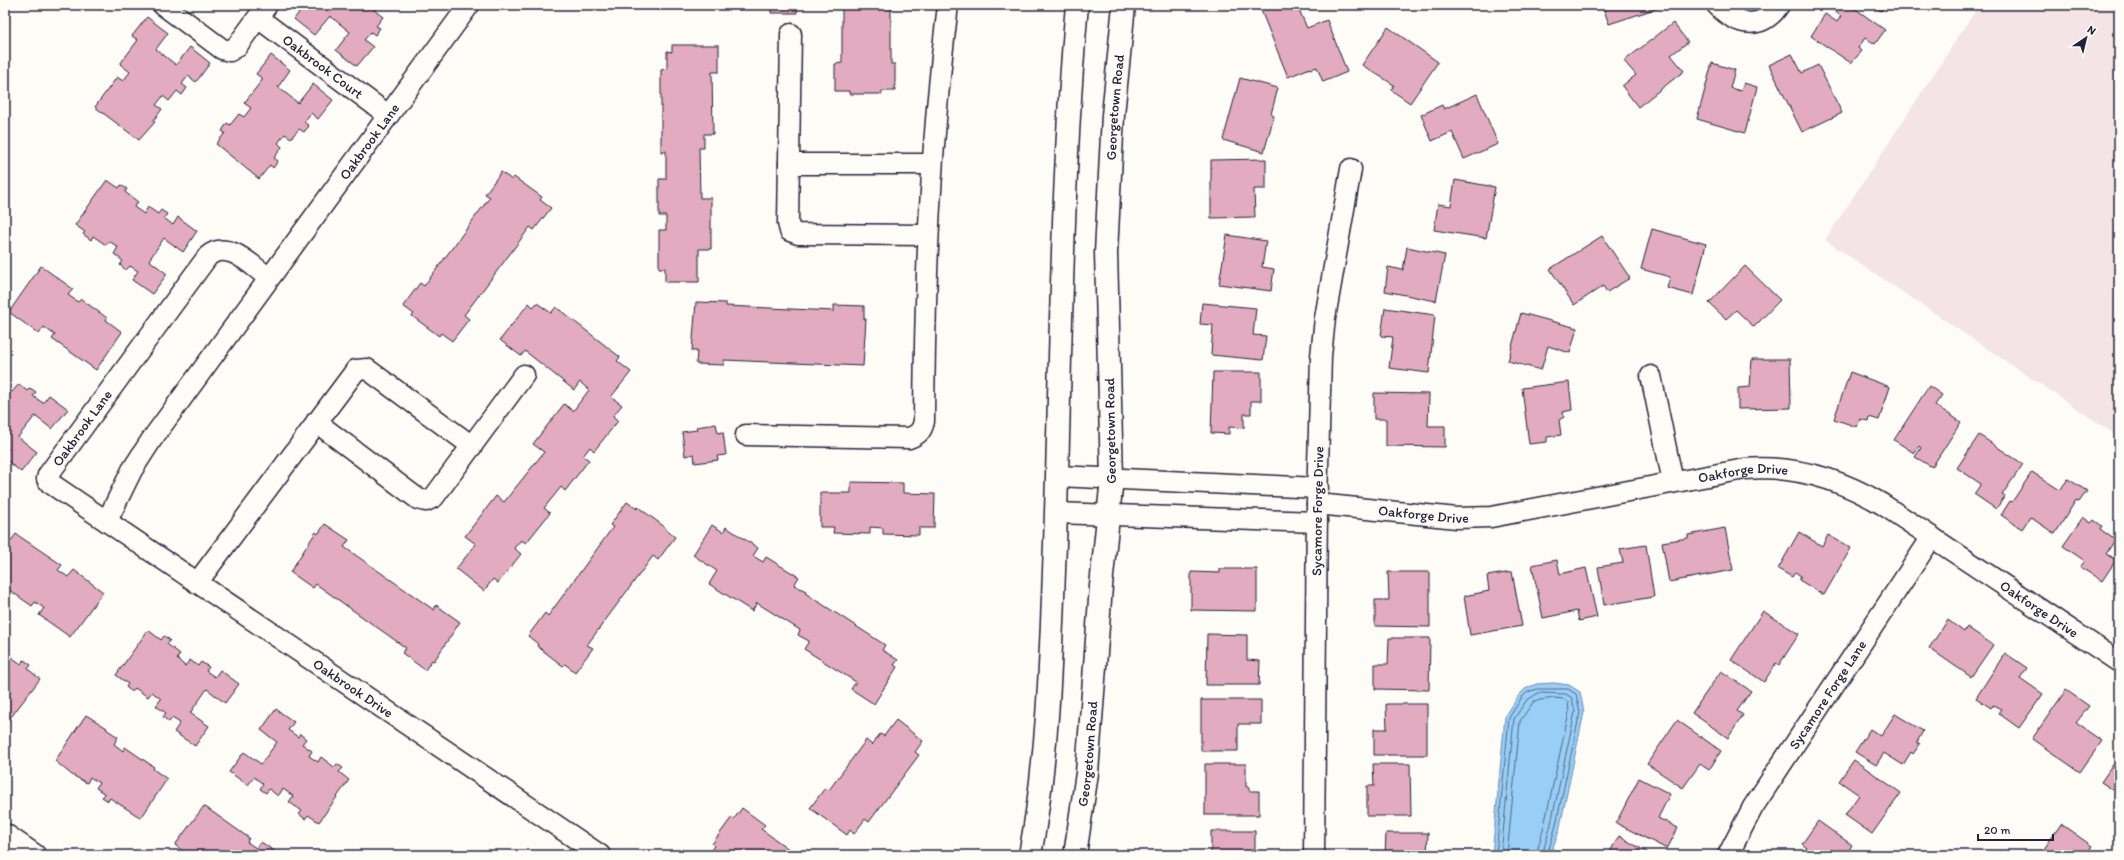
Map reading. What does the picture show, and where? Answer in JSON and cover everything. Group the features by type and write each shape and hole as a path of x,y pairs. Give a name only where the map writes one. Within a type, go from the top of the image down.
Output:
{"main road":[{"path":"1030,855 1046,728 1056,513 1069,97 1077,5"},
{"name":"Georgetown Road","path":"1075,855 1087,772 1112,478 1106,253 1113,115 1124,5"},
{"path":"7,842 34,855"}],"street":[{"name":"Oakbrook Court","path":"163,5 222,49 230,51 237,46 262,11 388,115"},
{"name":"Oakbrook Lane","path":"269,278 231,251 221,249 208,256 48,475 47,479 50,483 107,521 145,448 469,5"},
{"path":"746,435 909,438 919,433 924,421 924,329 932,164 937,97 948,5"},
{"path":"1717,5 1734,19 1750,23 1767,18 1779,5"},
{"path":"791,34 788,228 794,234 928,235"},
{"path":"789,164 932,164"},
{"name":"Sycamore Forge Drive","path":"1314,855 1317,505 1322,341 1351,169"},
{"path":"197,583 356,370 367,369 472,446"},
{"path":"316,422 418,499 426,501 434,497 524,375"},
{"path":"1651,376 1673,482"},
{"name":"Oakforge Drive","path":"1057,476 1112,478 1317,505 1457,518 1491,517 1746,469 1781,469 1805,472 1861,492 1932,537 2119,662"},
{"path":"1056,513 1109,515 1317,505"},
{"name":"Oakbrook Drive","path":"107,521 600,855"},
{"name":"Sycamore Forge Lane","path":"1728,855 1753,807 1932,537"}],"shaded area":[{"path":"1979,5 2119,5 2119,437 1825,240"}],"water":[{"path":"1554,683 1569,685 1580,692 1584,712 1559,831 1550,855 1492,855 1505,717 1519,695 1525,689 1536,684"}],"building":[{"path":"305,5 378,5 374,10 383,17 376,26 380,28 375,35 371,32 364,40 373,47 357,66 336,50 350,32 330,16 314,35 294,19"},
{"path":"708,5 797,5 797,13 771,13 771,7 708,8"},
{"path":"842,5 891,5 891,64 895,64 895,91 882,91 882,94 849,94 849,91 835,91 835,64 842,63"},
{"path":"1266,5 1297,5 1307,28 1327,20 1347,72 1323,82 1317,67 1310,68 1288,77 1260,8"},
{"path":"1602,5 1667,5 1609,24"},
{"path":"1836,5 1850,5 1885,30 1875,44 1865,38 1858,48 1862,51 1851,63 1811,36 1825,14 1837,22 1841,16 1833,10"},
{"path":"1871,5 1885,5 1881,11"},
{"path":"147,17 168,33 156,49 176,65 190,47 210,63 196,82 188,76 182,84 187,88 182,95 177,91 169,101 163,96 156,105 162,109 153,121 155,122 139,140 95,107 117,77 123,81 130,72 120,64 138,40 132,36"},
{"path":"1673,23 1688,42 1671,55 1684,71 1638,107 1622,86 1636,75 1624,61"},
{"path":"1388,27 1438,62 1410,103 1391,90 1394,85 1362,65"},
{"path":"672,45 719,45 719,72 712,72 713,134 704,134 704,148 699,148 700,198 711,198 711,249 699,249 699,282 665,282 665,268 659,268 659,230 666,230 666,216 659,216 659,179 666,179 666,151 661,152 661,70 667,69 667,51 672,52"},
{"path":"1792,54 1802,73 1818,65 1842,113 1802,132 1769,65"},
{"path":"271,55 290,70 278,87 298,103 313,84 333,100 318,119 311,113 304,122 309,126 304,132 299,129 291,138 285,134 278,143 282,147 274,158 278,161 273,168 270,165 259,179 216,144 225,133 222,131 227,123 230,125 239,114 244,117 251,108 244,103 263,79 256,74"},
{"path":"1712,63 1735,70 1730,88 1741,91 1744,83 1757,87 1745,133 1697,119"},
{"path":"1240,78 1278,88 1271,114 1274,116 1264,152 1223,140"},
{"path":"1477,94 1498,144 1464,159 1452,132 1432,141 1421,115 1442,105 1444,109"},
{"path":"1266,159 1266,189 1254,189 1255,217 1211,218 1211,160"},
{"path":"501,172 512,180 514,177 542,197 540,200 551,208 534,230 530,227 464,315 469,319 452,341 441,333 439,336 412,316 414,314 403,306 420,283 424,286 490,197 485,194"},
{"path":"107,180 119,188 121,185 127,189 125,192 138,202 134,207 144,214 148,207 158,214 161,210 167,214 164,218 173,225 178,217 197,231 183,252 164,238 149,260 167,274 152,294 132,280 138,271 130,266 126,270 120,265 123,261 114,254 118,247 109,241 106,245 93,236 91,240 83,234 85,232 75,225"},
{"path":"1455,180 1495,187 1486,238 1434,230 1438,204 1451,206"},
{"path":"1652,229 1706,244 1693,295 1667,288 1670,277 1641,269"},
{"path":"1227,235 1266,241 1262,267 1274,269 1271,291 1219,284"},
{"path":"1602,236 1630,278 1607,292 1603,286 1574,305 1550,269"},
{"path":"1407,247 1445,255 1436,301 1385,291 1388,267 1403,270"},
{"path":"41,266 73,289 68,295 78,302 81,299 107,318 106,320 122,332 96,370 52,339 55,335 44,327 39,334 9,312"},
{"path":"1745,266 1780,300 1754,327 1736,310 1726,319 1709,303"},
{"path":"696,302 726,303 726,306 834,311 834,305 864,306 864,319 866,319 863,366 724,360 724,365 696,364 697,351 692,351"},
{"path":"529,303 533,307 537,303 551,313 556,307 620,357 617,361 631,372 611,397 622,405 613,416 618,421 594,451 590,447 583,456 589,460 565,491 561,487 544,508 550,513 526,543 521,540 514,548 521,554 498,583 493,579 484,591 456,569 476,544 465,536 496,496 504,502 544,452 533,444 564,404 573,411 589,390 580,382 574,390 525,351 521,356 500,340"},
{"path":"1202,303 1256,308 1253,335 1266,336 1263,360 1211,355 1213,325 1200,324"},
{"path":"1385,308 1435,315 1429,373 1389,368 1393,337 1381,336"},
{"path":"1521,313 1577,328 1570,353 1548,346 1541,370 1508,361"},
{"path":"1752,359 1790,359 1791,408 1738,409 1738,388 1750,387"},
{"path":"1213,372 1261,372 1261,401 1251,401 1251,414 1244,414 1244,428 1229,427 1229,434 1211,433"},
{"path":"1850,372 1890,387 1879,420 1869,417 1868,421 1860,419 1857,427 1834,419"},
{"path":"1569,382 1572,410 1563,412 1564,417 1559,420 1561,435 1547,437 1547,442 1529,444 1522,388"},
{"path":"19,384 27,391 30,388 36,392 33,396 43,403 49,395 68,409 52,429 35,416 18,437 37,452 21,472 5,459 5,454 8,449 5,447 5,387 12,392"},
{"path":"1929,386 1942,395 1935,405 1961,422 1932,467 1915,457 1921,448 1919,446 1914,453 1894,440"},
{"path":"1374,393 1429,394 1428,426 1445,426 1445,447 1386,446 1386,419 1374,419"},
{"path":"716,424 718,433 723,432 726,455 717,456 718,460 695,463 694,454 685,456 682,432 697,430 696,427"},
{"path":"1979,435 2023,464 2002,495 2005,496 1996,509 1974,494 1981,484 1957,468"},
{"path":"2032,472 2060,490 2068,479 2087,491 2079,502 2076,500 2055,534 2030,517 2022,529 2001,515 2010,501 2012,502"},
{"path":"851,482 903,483 903,493 935,494 934,528 919,528 919,535 883,534 883,528 870,527 870,534 833,533 834,527 820,527 820,493 851,493"},
{"path":"627,502 637,509 638,507 666,528 665,529 675,537 658,560 653,556 587,645 593,648 575,672 565,664 563,666 537,646 538,644 528,636 545,613 548,616 613,527 610,525"},
{"path":"2083,517 2091,523 2094,520 2102,526 2100,529 2115,540 2106,554 2116,560 2102,581 2080,567 2085,561 2063,546"},
{"path":"325,524 349,540 344,547 434,610 436,605 460,622 434,661 432,660 425,670 402,653 406,648 316,584 313,588 290,572 316,532 318,534"},
{"path":"712,525 723,532 726,527 758,548 753,556 763,562 766,557 799,577 794,585 806,591 805,593 885,645 882,650 898,660 894,665 897,667 874,704 851,689 856,682 804,649 809,641 798,635 800,630 757,603 752,611 709,584 717,571 693,555"},
{"path":"1725,528 1733,570 1669,582 1662,542 1688,538 1688,535"},
{"path":"1799,532 1822,546 1828,535 1851,548 1824,595 1799,580 1801,576 1795,572 1792,577 1778,569"},
{"path":"16,534 62,565 58,570 68,577 74,570 103,592 70,637 39,615 44,608 35,602 32,606 5,587 5,549"},
{"path":"1646,545 1654,597 1604,605 1598,567 1623,563 1620,549"},
{"path":"1557,560 1560,574 1586,568 1597,617 1579,621 1577,611 1543,618 1532,565"},
{"path":"1220,569 1257,569 1257,611 1191,610 1191,572 1220,573"},
{"path":"1388,572 1430,572 1430,627 1375,626 1375,600 1389,600"},
{"path":"1512,572 1522,626 1470,635 1464,596 1489,591 1487,576"},
{"path":"1763,611 1799,634 1779,665 1776,663 1764,682 1731,660"},
{"path":"1948,620 1964,632 1967,627 1993,645 1971,677 1929,648"},
{"path":"148,630 161,640 164,636 170,640 167,644 180,654 177,659 185,666 190,660 198,666 201,662 209,667 206,671 215,677 220,670 239,684 225,703 207,689 190,713 209,726 195,746 174,732 180,723 172,718 169,722 163,717 166,713 156,706 161,699 152,692 148,697 135,688 132,692 126,687 128,684 116,675"},
{"path":"1207,634 1247,635 1247,660 1260,661 1259,685 1206,685"},
{"path":"1389,638 1430,638 1429,690 1375,689 1375,664 1388,664"},
{"path":"2005,653 2027,668 2020,678 2043,694 2019,728 1998,713 2001,709 1993,705 1991,708 1976,698"},
{"path":"9,655 21,664 24,660 31,665 28,669 40,679 8,721 5,719 5,659"},
{"path":"1721,671 1751,691 1737,711 1743,715 1728,738 1692,713"},
{"path":"2066,690 2089,706 2076,723 2102,741 2080,772 2032,739"},
{"path":"1201,700 1261,700 1261,724 1238,724 1238,751 1201,751"},
{"path":"1386,704 1427,704 1427,755 1374,755 1374,729 1387,729"},
{"path":"276,709 294,722 288,730 298,737 300,734 306,739 302,744 312,751 309,756 318,762 321,757 334,767 337,764 343,768 339,772 349,780 319,822 308,815 305,819 299,814 302,811 289,802 293,796 283,789 278,796 269,789 266,793 260,789 263,784 254,777 248,785 229,772 244,752 261,764 277,742 261,730"},
{"path":"1895,714 1923,731 1917,742 1920,744 1913,754 1911,752 1903,765 1884,753 1876,765 1855,752 1870,729 1881,736"},
{"path":"86,715 118,737 114,744 123,751 125,747 154,767 153,769 167,779 141,818 110,798 108,801 102,797 105,794 96,788 99,783 90,777 87,783 72,775 55,761"},
{"path":"896,720 923,741 915,752 919,755 869,822 865,819 854,834 850,830 847,835 810,808 825,788 829,790 866,740 872,745 880,734 884,736"},
{"path":"1677,720 1721,751 1709,770 1700,764 1683,788 1647,764"},
{"path":"2119,756 2119,794 2101,782"},
{"path":"1854,760 1901,793 1872,834 1845,815 1859,795 1839,781"},
{"path":"1205,764 1246,764 1246,787 1249,787 1249,791 1259,791 1259,815 1205,815"},
{"path":"1373,764 1410,764 1411,816 1367,816 1367,786 1374,786"},
{"path":"1639,778 1670,794 1658,818 1678,828 1667,849 1616,823"},
{"path":"204,806 249,838 247,842 256,848 261,842 280,855 188,855 175,845"},
{"path":"742,808 765,825 761,829 797,855 707,855 714,846 712,844 732,817 734,819"},
{"path":"1818,821 1852,845 1846,855 1802,855 1807,848 1802,844"},
{"path":"2061,824 2092,846 2086,855 2040,855"},
{"path":"1211,831 1255,831 1255,855 1211,855"},
{"path":"1386,833 1428,833 1427,855 1385,855"},
{"path":"1619,836 1652,855 1608,855"}]}
